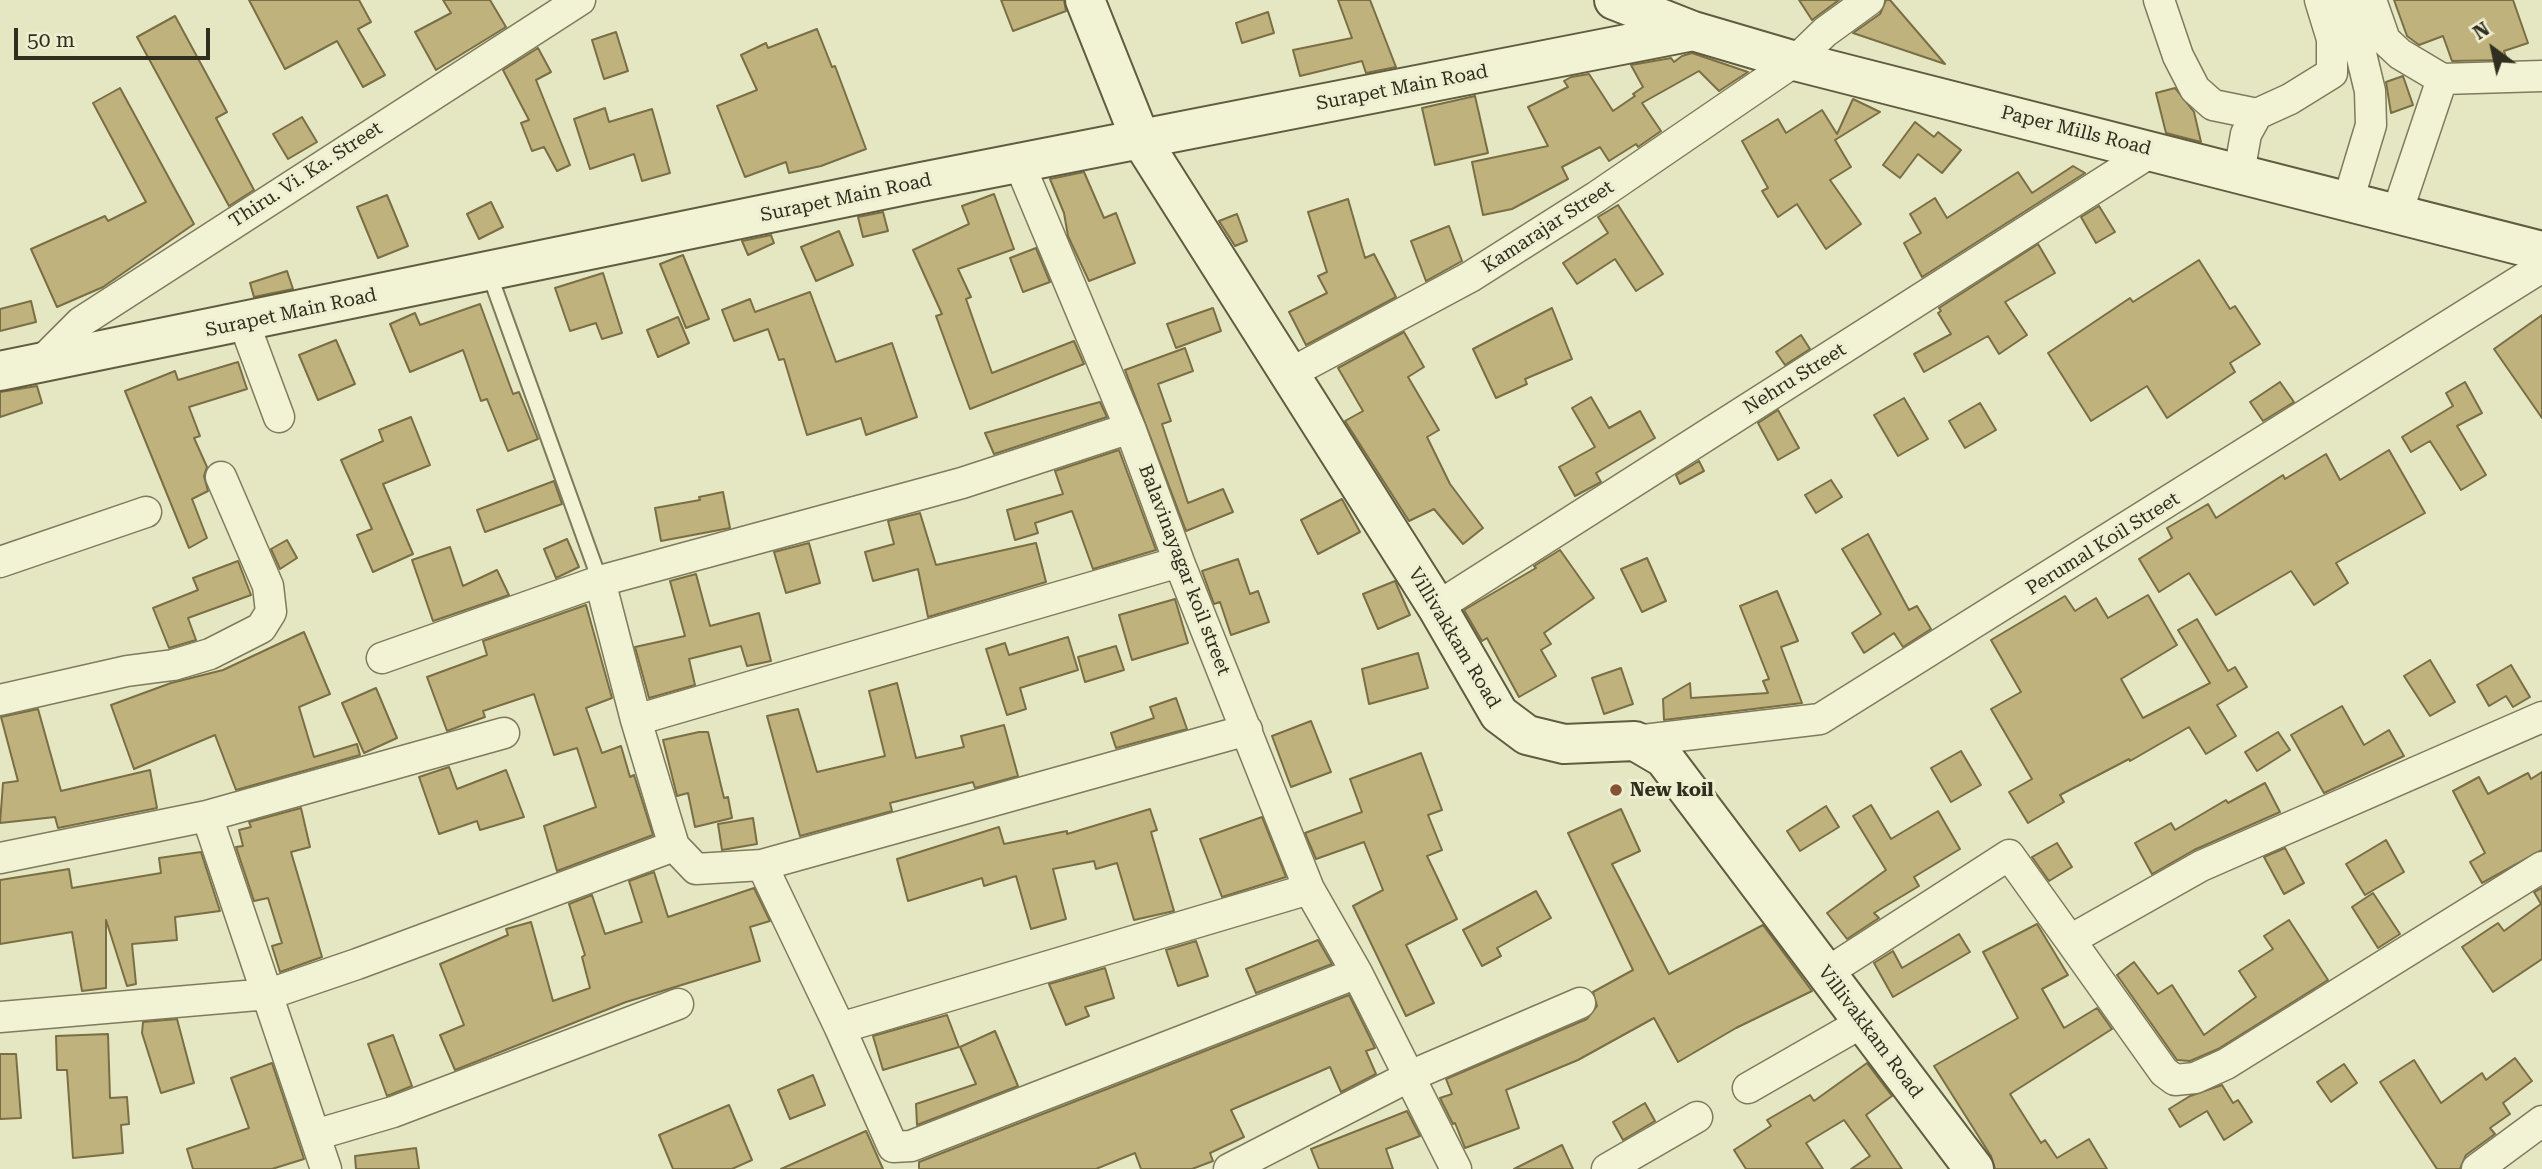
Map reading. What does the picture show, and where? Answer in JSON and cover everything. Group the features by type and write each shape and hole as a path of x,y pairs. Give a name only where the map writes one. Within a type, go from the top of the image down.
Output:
{"main road":[{"name":"Villivakkam Road","path":"1085,0 1140,138 1437,607 1499,714 1527,735 1564,744 1635,741 1664,758 1974,1169"},
{"name":"Paper Mills Road","path":"1614,0 1693,31 1795,61 2154,150 2542,251"},
{"name":"Surapet Main Road","path":"0,371 1140,138 1693,31"}],"street":[{"name":"Thiru. Vi. Ka. Street","path":"41,362 81,322 580,0"},
{"name":"Kamarajar Street","path":"1289,374 1469,277 1596,197 1795,61 1825,32 1869,0"},
{"path":"2160,0 2178,56 2195,89 2213,104 2257,114"},
{"path":"2239,173 2246,134 2257,114 2290,99 2332,73 2332,39 2320,0"},
{"path":"2343,0 2370,91 2371,125 2348,201"},
{"path":"2371,0 2385,40 2400,54 2442,79 2542,76"},
{"path":"2397,213 2442,79"},
{"name":"Nehru Street","path":"1437,607 2154,150"},
{"name":"Balavinayagar koil street","path":"1019,163 1130,428 1179,562 1309,889 1357,973 1456,1169"},
{"name":"Perumal Koil Street","path":"1635,741 1821,719 2542,267"},
{"path":"244,323 279,417"},
{"path":"382,658 600,581 962,483 1130,428"},
{"path":"0,700 127,671 173,665 210,654 261,628 271,612 268,586 221,477"},
{"path":"0,562 145,512"},
{"path":"636,720 1179,562"},
{"path":"600,581 636,720 674,846 696,869 762,866 1247,730"},
{"path":"2070,940 2201,866 2542,717"},
{"path":"0,859 207,816 504,733"},
{"path":"207,816 269,993 316,1159 393,1112 678,1004"},
{"path":"0,1017 269,993 357,964 674,846"},
{"path":"1826,973 2009,855 2164,1072 2175,1080 2195,1078 2226,1064 2542,867"},
{"path":"762,866 841,1028 893,1147 911,1146 1357,973"},
{"path":"841,1028 1309,889"},
{"path":"1229,1169 1410,1076 1580,1003"},
{"path":"1748,1088 1863,1022"},
{"path":"1606,1169 1697,1118"},
{"path":"2477,1169 2542,1121"}],"lane":[{"path":"489,272 600,581"}],"building":[{"path":"249,0 359,0 371,22 358,29 385,75 363,87 337,41 285,69"},
{"path":"443,0 490,0 506,27 436,70 415,32 451,13"},
{"path":"1001,0 1064,0 1066,11 1013,31"},
{"path":"1338,0 1370,0 1396,67 1366,73 1362,61 1300,76 1293,50 1352,38"},
{"path":"1799,0 1839,0 1812,20"},
{"path":"1886,0 1890,0 1945,64 1853,33 1880,14"},
{"path":"2394,0 2513,0 2528,43 2504,51 2507,60 2452,61 2443,36 2419,45 2407,36"},
{"path":"1268,12 1274,33 1242,43 1236,23"},
{"path":"175,16 227,112 216,118 254,190 229,206 137,37"},
{"path":"817,29 832,67 835,66 866,149 821,166 789,173 786,162 745,177 717,106 757,90 741,55 766,43 768,48"},
{"path":"616,32 628,71 604,79 592,40"},
{"path":"538,48 551,72 536,80 570,165 557,171 544,147 532,151 521,123 529,120 503,70"},
{"path":"1692,53 1748,72 1719,91 1699,71 1642,103 1661,131 1638,147 1636,144 1609,161 1600,147 1562,167 1568,179 1512,209 1483,215 1472,162 1548,146 1528,107 1568,87 1564,81 1571,77 1589,74 1613,111 1643,87 1631,65 1671,58 1674,62"},
{"path":"2403,76 2413,105 2391,113 2386,82"},
{"path":"120,88 194,224 103,287 57,307 31,249 105,216 108,221 146,202 93,103"},
{"path":"2175,88 2194,112 2201,142 2166,133 2156,93"},
{"path":"1475,96 1488,153 1435,165 1422,108"},
{"path":"1853,99 1880,112 1835,140 1851,167 1830,180 1861,224 1826,249 1797,204 1778,217 1762,191 1768,188 1742,141 1778,119 1786,133 1822,110 1837,134"},
{"path":"605,108 609,122 652,109 670,173 642,181 634,154 590,169 574,119"},
{"path":"302,117 317,142 288,159 273,134"},
{"path":"1915,122 1934,137 1938,132 1961,150 1942,173 1918,154 1900,178 1883,165"},
{"path":"2073,166 2085,173 1922,277 1904,243 1921,233 1910,214 1935,198 1947,218 2018,172 2032,193"},
{"path":"1084,172 1104,218 1116,213 1135,263 1089,281 1068,236 1064,213 1050,179"},
{"path":"994,194 1014,249 958,269 971,297 966,299 992,373 1074,341 1084,364 970,409 936,316 942,314 913,250 969,224 962,206"},
{"path":"387,195 408,246 378,258 357,207"},
{"path":"1348,199 1365,258 1374,254 1396,297 1306,345 1289,312 1327,293 1318,276 1327,272 1308,212"},
{"path":"491,202 503,227 479,239 467,214"},
{"path":"1618,205 1663,274 1636,291 1615,259 1577,284 1563,263 1608,233 1598,217"},
{"path":"2099,206 2115,232 2096,243 2081,217"},
{"path":"883,212 888,231 863,237 858,217"},
{"path":"1237,214 1247,241 1235,246 1219,221"},
{"path":"1449,226 1462,261 1426,281 1411,241"},
{"path":"839,231 853,265 816,281 801,247"},
{"path":"771,235 774,243 748,255 742,241"},
{"path":"2038,244 2055,273 2005,302 2027,335 1999,354 1988,336 1924,372 1914,354 1951,334 1938,313 1941,311 1939,308"},
{"path":"1036,248 1050,282 1023,292 1010,258"},
{"path":"683,255 709,319 686,328 660,264"},
{"path":"2199,260 2230,309 2235,306 2260,344 2230,363 2235,372 2167,418 2147,386 2091,421 2048,353 2130,298 2133,302"},
{"path":"287,271 293,289 254,297 250,283"},
{"path":"603,273 622,333 602,339 596,323 570,331 555,288"},
{"path":"810,292 836,362 892,343 917,417 866,435 861,418 807,435 784,359 779,360 768,329 734,341 722,310 750,299 755,312"},
{"path":"31,301 36,322 0,331 0,309"},
{"path":"480,304 513,394 519,392 538,439 508,451 487,399 481,401 463,350 410,372 390,324 415,313 420,325"},
{"path":"1213,308 1221,331 1176,348 1167,324"},
{"path":"1552,308 1572,359 1525,379 1527,384 1496,398 1473,349"},
{"path":"2542,315 2542,418 2494,349"},
{"path":"678,317 689,343 658,357 647,330"},
{"path":"1404,332 1424,367 1408,377 1439,430 1427,437 1450,484 1483,528 1463,544 1434,509 1409,521 1345,421 1363,411 1338,368"},
{"path":"1801,335 1810,349 1785,365 1776,352"},
{"path":"336,340 355,384 318,400 299,355"},
{"path":"1185,348 1193,371 1158,384 1171,421 1162,424 1188,503 1223,489 1233,512 1186,531 1125,370"},
{"path":"238,362 247,389 189,407 200,436 194,438 207,467 204,476 208,491 192,499 207,538 189,548 125,391 175,371 178,380"},
{"path":"2280,382 2294,402 2263,421 2250,402"},
{"path":"2465,382 2482,413 2457,426 2486,475 2461,490 2430,441 2411,452 2402,437 2453,406 2446,393"},
{"path":"37,386 42,403 0,417 0,392"},
{"path":"1591,397 1609,428 1640,411 1655,438 1596,473 1601,482 1575,496 1559,467 1595,447 1572,408"},
{"path":"1904,398 1928,439 1898,456 1874,415"},
{"path":"1100,402 1107,417 994,454 985,433"},
{"path":"1980,403 1996,430 1965,448 1949,421"},
{"path":"1778,410 1799,448 1778,460 1758,423"},
{"path":"411,417 430,465 383,484 413,554 373,572 357,535 372,529 341,460 383,441 379,430"},
{"path":"1119,450 1156,550 1093,569 1072,511 1035,523 1038,533 1015,540 1007,510 1063,494 1055,471"},
{"path":"2389,450 2425,513 2336,563 2348,583 2314,605 2291,571 2216,615 2189,573 2159,592 2139,559 2172,538 2167,528 2208,504 2216,518 2283,475 2285,479 2326,454 2340,480"},
{"path":"1699,461 1704,471 1680,484 1676,475"},
{"path":"1831,480 1842,497 1816,513 1805,495"},
{"path":"554,481 562,504 485,532 477,510"},
{"path":"723,492 730,528 661,541 655,508 700,500 699,497"},
{"path":"1342,499 1360,532 1318,554 1301,520"},
{"path":"920,513 936,565 1036,543 1046,582 928,617 918,569 873,581 865,552 894,544 888,521"},
{"path":"1868,534 1909,610 1917,606 1931,629 1903,647 1894,633 1864,653 1852,633 1881,614 1842,549"},
{"path":"567,539 579,567 556,578 544,549"},
{"path":"287,540 297,558 280,569 271,549"},
{"path":"809,543 820,583 786,593 774,552"},
{"path":"450,547 463,586 497,570 509,595 433,621 412,560"},
{"path":"1560,550 1594,598 1544,633 1551,644 1541,650 1556,676 1519,697 1487,638 1482,641 1464,610 1536,568 1534,566"},
{"path":"1647,558 1666,601 1642,612 1621,569"},
{"path":"1238,559 1250,594 1258,591 1269,622 1231,635 1220,602 1214,604 1202,571"},
{"path":"238,561 251,595 188,618 196,640 169,648 153,608 198,590 193,578"},
{"path":"696,574 710,626 759,613 771,661 747,666 741,646 689,659 695,685 649,698 635,647 685,636 670,581"},
{"path":"1395,581 1410,615 1378,629 1363,594"},
{"path":"1777,591 1798,641 1781,647 1802,703 1664,720 1663,699 1690,683 1691,698 1768,693 1763,681 1769,679 1740,606"},
{"path":"2148,595 2177,645 2121,679 2143,718 2210,683 2178,630 2197,619 2228,671 2235,667 2247,687 2217,705 2236,736 2206,754 2189,727 2130,761 2129,759 2060,795 2064,802 2028,823 2009,792 2032,779 1991,709 2021,692 1991,640 2065,596 2075,611 2096,598 2108,618"},
{"path":"1175,599 1188,643 1132,660 1119,615"},
{"path":"586,605 612,698 586,708 602,753 621,746 630,777 634,775 653,835 557,871 544,826 596,807 577,748 554,755 534,694 483,711 485,717 447,731 427,677 487,655 483,641"},
{"path":"304,632 330,694 299,707 314,757 357,744 360,755 236,790 215,735 134,769 111,705 171,683 223,670"},
{"path":"1068,637 1078,670 1020,688 1026,709 1007,715 986,649 1005,643 1009,655"},
{"path":"1116,646 1124,670 1085,682 1078,657"},
{"path":"1418,653 1428,688 1369,704 1362,669"},
{"path":"2430,660 2455,702 2430,716 2404,676"},
{"path":"2511,665 2530,697 2513,707 2506,696 2489,706 2477,685"},
{"path":"1621,668 1633,704 1604,714 1592,678"},
{"path":"897,683 916,758 964,747 961,736 1004,725 1018,776 975,788 973,782 890,803 892,811 800,836 767,716 798,709 817,772 885,756 869,691"},
{"path":"376,688 397,738 364,753 342,703"},
{"path":"1176,698 1187,729 1116,748 1111,733 1154,718 1150,707"},
{"path":"2342,706 2364,745 2389,730 2404,756 2324,793 2291,735"},
{"path":"38,709 61,791 150,770 157,808 58,828 55,817 0,823 3,783 18,781 1,717"},
{"path":"1311,721 1331,772 1291,787 1272,736"},
{"path":"708,732 724,798 728,797 732,818 695,827 688,793 677,796 663,740"},
{"path":"2278,732 2290,750 2257,771 2245,752"},
{"path":"1961,751 1981,785 1951,802 1931,768"},
{"path":"1421,753 1442,810 1428,815 1442,850 1427,856 1457,919 1406,945 1434,1003 1406,1016 1353,906 1383,890 1364,842 1316,859 1305,833 1362,812 1350,779"},
{"path":"449,767 457,789 506,770 524,817 480,830 477,821 439,834 419,777"},
{"path":"2542,772 2542,850 2482,883 2470,862 2485,853 2453,791 2479,777 2488,794 2528,773 2531,779"},
{"path":"2265,783 2280,812 2194,850 2152,874 2135,843 2171,823 2175,830 2226,800 2228,803"},
{"path":"1871,805 1891,839 1938,811 1960,849 1914,877 1919,886 1874,913 1879,918 1847,939 1827,913 1886,870 1853,816"},
{"path":"1826,806 1839,827 1800,851 1787,831"},
{"path":"301,808 310,847 291,852 322,957 280,972 272,946 282,943 268,898 254,901 236,847 243,846 239,830 251,827 249,822"},
{"path":"1150,809 1157,830 1151,832 1174,911 1134,920 1117,863 1096,869 1094,861 1053,869 1066,919 1031,929 1016,876 984,886 982,878 908,901 897,859 999,827 1004,844 1067,831 1067,834"},
{"path":"1621,809 1640,851 1612,864 1669,974 1763,925 1812,991 1736,1028 1678,1062 1654,1018 1578,1060 1506,1090 1519,1128 1465,1148 1455,1123 1453,1124 1440,1098 1452,1094 1446,1079 1587,1019 1597,1006 1593,992 1633,970 1568,833"},
{"path":"1262,817 1286,877 1222,897 1200,839"},
{"path":"753,818 757,844 722,850 718,824"},
{"path":"2386,840 2404,872 2365,895 2346,864"},
{"path":"2057,843 2072,867 2049,881 2032,857"},
{"path":"2285,848 2304,883 2284,894 2264,857"},
{"path":"201,852 220,911 175,917 177,940 132,944 136,984 127,986 106,920 106,988 82,991 72,932 0,944 0,880 69,869 72,888 161,873 159,858"},
{"path":"654,872 668,917 754,888 770,921 750,927 760,961 626,1002 455,1070 440,1035 464,1025 440,964 508,935 506,929 531,922 553,1001 590,988 582,957 585,955 569,904 592,895 605,934 642,922 629,881"},
{"path":"2542,888 2542,959 2493,992 2462,947 2498,923 2504,931 2541,904 2534,892"},
{"path":"1536,891 1551,918 1497,948 1501,956 1482,966 1463,930"},
{"path":"2373,893 2400,934 2378,948 2352,907"},
{"path":"2289,920 2328,980 2218,1049 2190,1061 2177,1060 2117,975 2134,962 2158,994 2172,985 2204,1035 2256,997 2239,971 2273,949 2264,936"},
{"path":"2037,924 2068,975 2042,989 2064,1028 2097,1008 2112,1029 2010,1094 2041,1143 2045,1140 2057,1158 2089,1139 2107,1169 1995,1169 1991,1156 1934,1066 2018,1018 1983,952"},
{"path":"1959,934 1970,952 1893,997 1874,963 1893,951 1902,968"},
{"path":"1318,940 1332,964 1256,993 1246,969"},
{"path":"1196,941 1208,976 1178,986 1166,950"},
{"path":"1105,968 1114,998 1085,1007 1089,1016 1066,1025 1049,984"},
{"path":"1349,995 1375,1048 1366,1051 1376,1074 1341,1092 1330,1067 1231,1110 1244,1137 1210,1153 1213,1161 1192,1169 1141,1169 1135,1153 1096,1169 919,1169 919,1162"},
{"path":"947,1015 959,1047 883,1070 873,1036"},
{"path":"177,1019 194,1083 161,1093 142,1033 143,1022"},
{"path":"995,1031 1018,1086 917,1125 916,1104 976,1084 960,1047"},
{"path":"108,1034 110,1098 127,1097 129,1124 121,1125 123,1153 73,1158 67,1070 57,1070 56,1036"},
{"path":"393,1035 412,1086 387,1096 368,1044"},
{"path":"0,1054 16,1054 21,1118 0,1119"},
{"path":"2515,1058 2532,1081 2503,1103 2510,1114 2490,1128 2495,1134 2466,1155 2460,1169 2437,1169 2380,1082 2414,1060 2441,1103 2482,1073 2486,1080"},
{"path":"272,1063 304,1159 272,1169 193,1169 187,1149 249,1128 231,1078"},
{"path":"1867,1063 1892,1096 1866,1115 1902,1169 1851,1169 1870,1156 1844,1120 1806,1143 1823,1169 1746,1169 1734,1150 1771,1126 1767,1120 1810,1095 1814,1101"},
{"path":"2344,1064 2357,1083 2331,1102 2317,1082"},
{"path":"813,1075 825,1105 790,1119 778,1090"},
{"path":"2222,1085 2233,1103 2238,1100 2252,1122 2224,1140 2207,1111 2180,1127 2169,1109 2190,1096"},
{"path":"1645,1103 1655,1121 1623,1140 1613,1122"},
{"path":"729,1105 752,1160 732,1169 673,1169 659,1135"},
{"path":"1407,1111 1420,1136 1386,1149 1393,1169 1319,1169 1311,1149"},
{"path":"866,1131 883,1169 781,1169"},
{"path":"1562,1145 1573,1169 1514,1169"},
{"path":"416,1148 419,1169 356,1169 355,1156"}],"place":[{"name":"New koil","path":"1616,790"}]}
